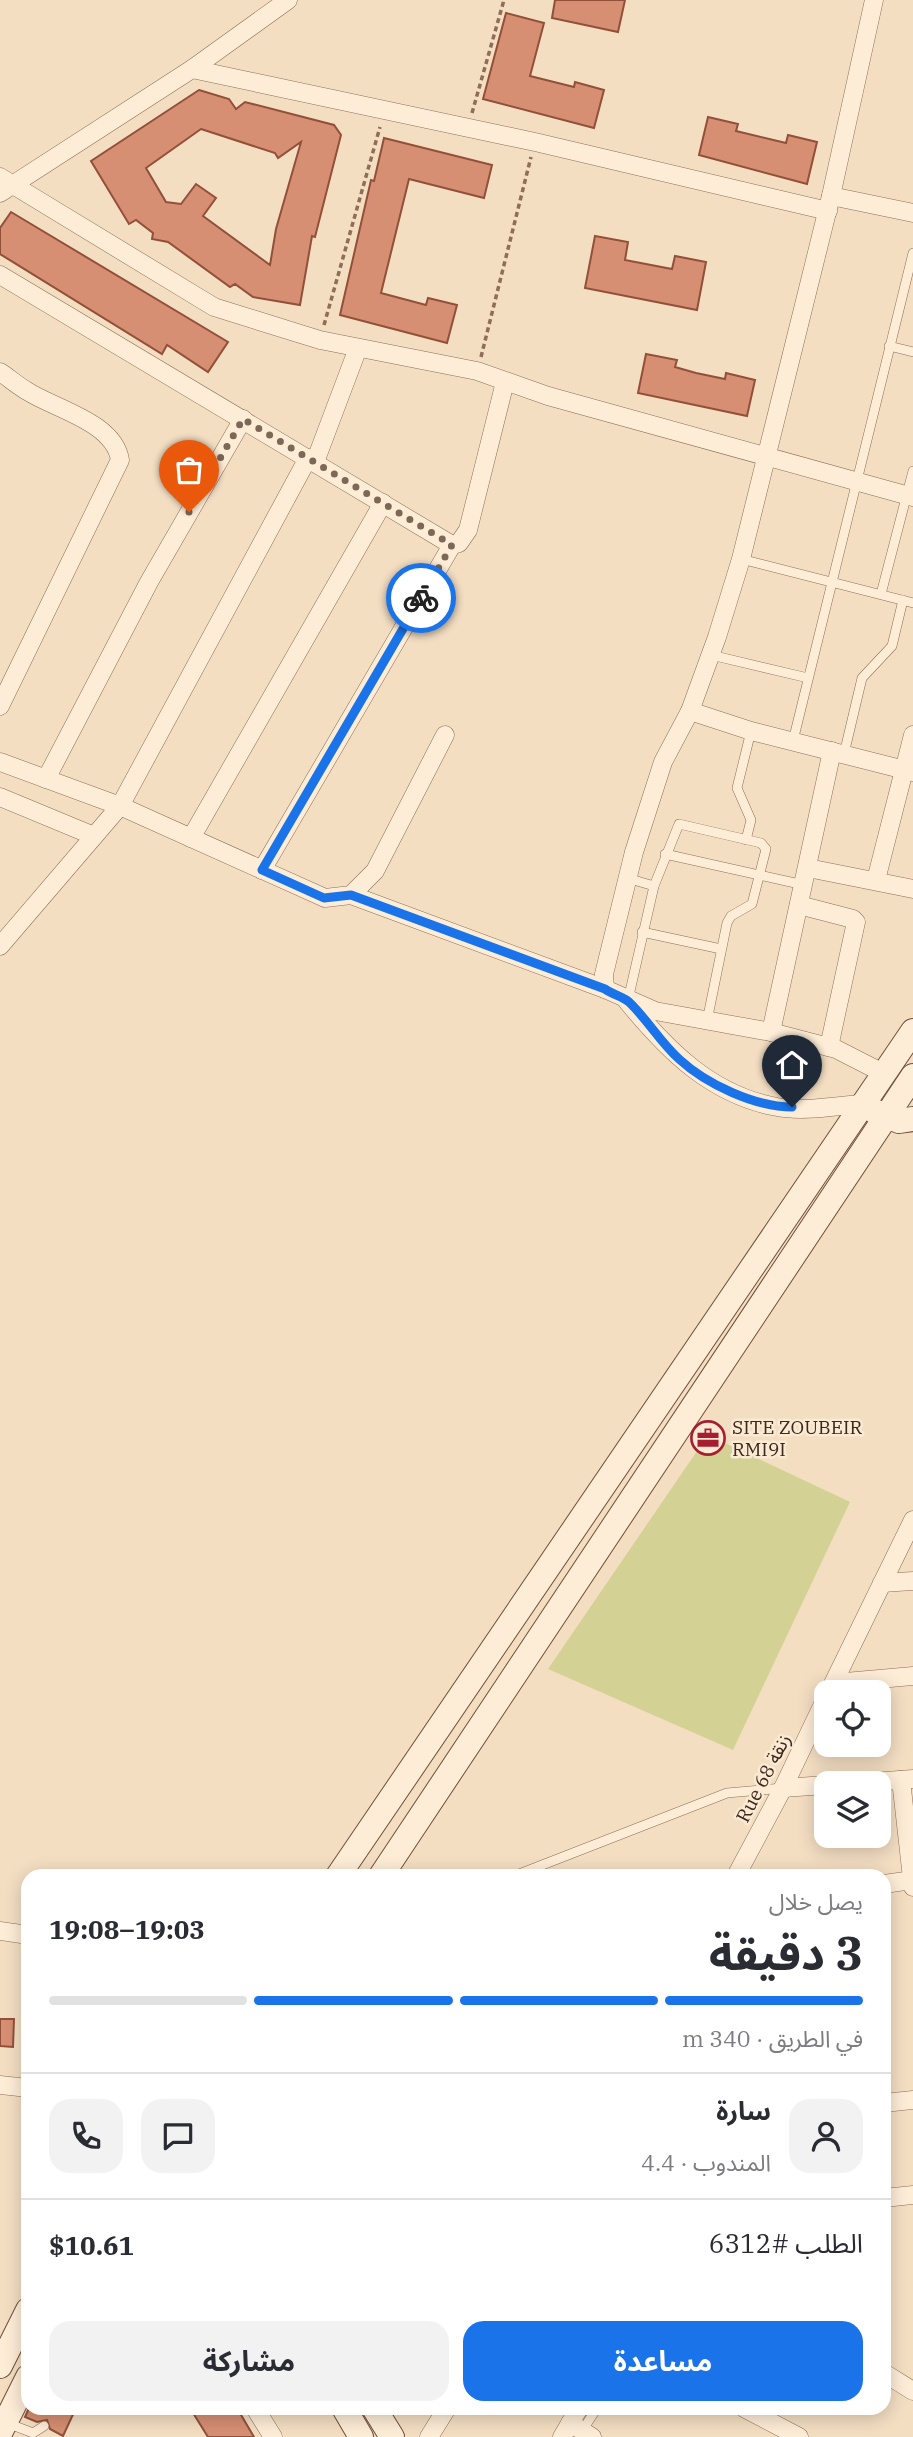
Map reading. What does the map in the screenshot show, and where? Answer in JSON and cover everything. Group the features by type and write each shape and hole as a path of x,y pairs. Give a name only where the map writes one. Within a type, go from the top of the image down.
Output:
{"main road":[{"path":"343,1869 913,1031"},
{"path":"386,1869 913,1076"},
{"path":"862,1104 899,1121 913,1119"},
{"path":"0,2366 21,2324"},
{"path":"3,2428 21,2391"},
{"path":"348,2415 361,2437"},
{"path":"378,2415 392,2437"}],"street":[{"path":"288,0 192,69 4,185 214,307 320,340 477,371 505,382 766,458 910,496"},
{"path":"605,989 604,974 627,878 663,762 690,711 741,559 830,204 874,0"},
{"path":"192,69 830,204 913,214"},
{"path":"1,279 243,419 452,545 460,543 468,530 505,382"},
{"path":"0,946 120,806 312,460 358,348"},
{"path":"0,372 27,391 104,433 118,449 120,460 0,706"},
{"path":"46,779 149,582 243,419"},
{"path":"191,838 383,503"},
{"path":"262,870 452,545"},
{"path":"690,711 751,730 909,771"},
{"path":"876,880 909,771 913,734"},
{"path":"351,895 375,871 445,735"},
{"path":"771,1032 799,905 838,753"},
{"path":"0,762 120,806 324,898 351,895 605,989 627,1001 655,1011 706,1023 771,1032 829,1047 883,1073"},
{"path":"0,797 94,836"},
{"path":"806,877 876,880 913,889"},
{"path":"799,905 856,922 829,1047"},
{"path":"627,1001 681,1062 707,1079 749,1098 778,1107 862,1104"},
{"name":"Rue 68 زنقة","path":"835,1680 913,1520"},
{"path":"882,1583 913,1581"},
{"path":"891,1680 913,1676"},
{"name":"Rue 68 زنقة","path":"740,1869 814,1724"},
{"path":"907,1780 913,1887"},
{"path":"783,1788 814,1786"},
{"path":"891,1883 913,1880"},
{"path":"0,1931 21,1934"},
{"path":"0,2085 21,2087"},
{"path":"891,2102 913,2100"},
{"path":"891,2197 913,2195"},
{"path":"891,2378 913,2391"},
{"path":"259,2415 273,2437"},
{"path":"429,2437 443,2415"},
{"path":"757,2415 799,2437"}],"lane":[{"path":"793,741 913,253"},
{"path":"889,346 913,352"},
{"path":"881,594 910,496 913,471"},
{"path":"741,559 913,603"},
{"path":"838,753 862,678 892,646 902,600"},
{"path":"711,655 808,678"},
{"path":"746,840 751,820 737,788 751,730"},
{"path":"627,1001 654,886 679,824 765,845 752,904 731,916 727,923 706,1023"},
{"path":"665,854 760,877 806,877"},
{"path":"627,878 654,886"},
{"path":"642,932 721,949"},
{"path":"532,1869 727,1793 783,1788"},
{"path":"3,2428 33,2433 44,2426"}],"path":[{"path":"468,127 504,0"},
{"path":"320,340 384,110"},
{"path":"477,371 535,142"}],"shaded area":[{"path":"708,1435 850,1502 733,1750 548,1669"}],"building":[{"path":"555,0 625,0 618,32 552,18"},
{"path":"506,13 544,23 530,76 574,87 575,82 604,90 594,128 483,99"},
{"path":"199,90 229,99 236,109 245,102 334,125 341,135 315,237 312,236 300,305 253,297 235,284 230,287 168,242 152,239 153,233 136,220 129,224 91,161","holes":["201,129 275,153 278,158 301,142 276,229 270,265 203,216 216,198 196,184 181,204 166,202 146,168"]},
{"path":"708,117 738,124 736,131 786,143 788,135 817,142 807,184 699,155"},
{"path":"384,138 492,165 484,198 409,179 381,293 426,305 428,298 457,305 447,343 340,315 371,180 374,181"},
{"path":"11,212 228,342 208,372 167,345 162,354 0,254 0,228"},
{"path":"595,236 628,242 625,260 672,269 675,256 706,262 697,310 585,288"},
{"path":"646,354 677,360 675,367 696,373 725,379 726,373 755,380 747,416 638,393"},
{"path":"0,2019 14,2019 13,2047 0,2046"},
{"path":"73,2415 63,2436 50,2429 47,2420 37,2422 25,2417"},
{"path":"194,2415 241,2415 254,2437 208,2437"}],"way so far":[{"path":"189,512 243,419 452,545 421,598"}],"place":[{"name":"SITE ZOUBEIR RMI9I","path":"708,1438"}],"route":[{"path":"421,598 262,870 324,898 351,895 605,989 627,1001 681,1062 707,1079 749,1098 778,1107 792,1107"}]}
